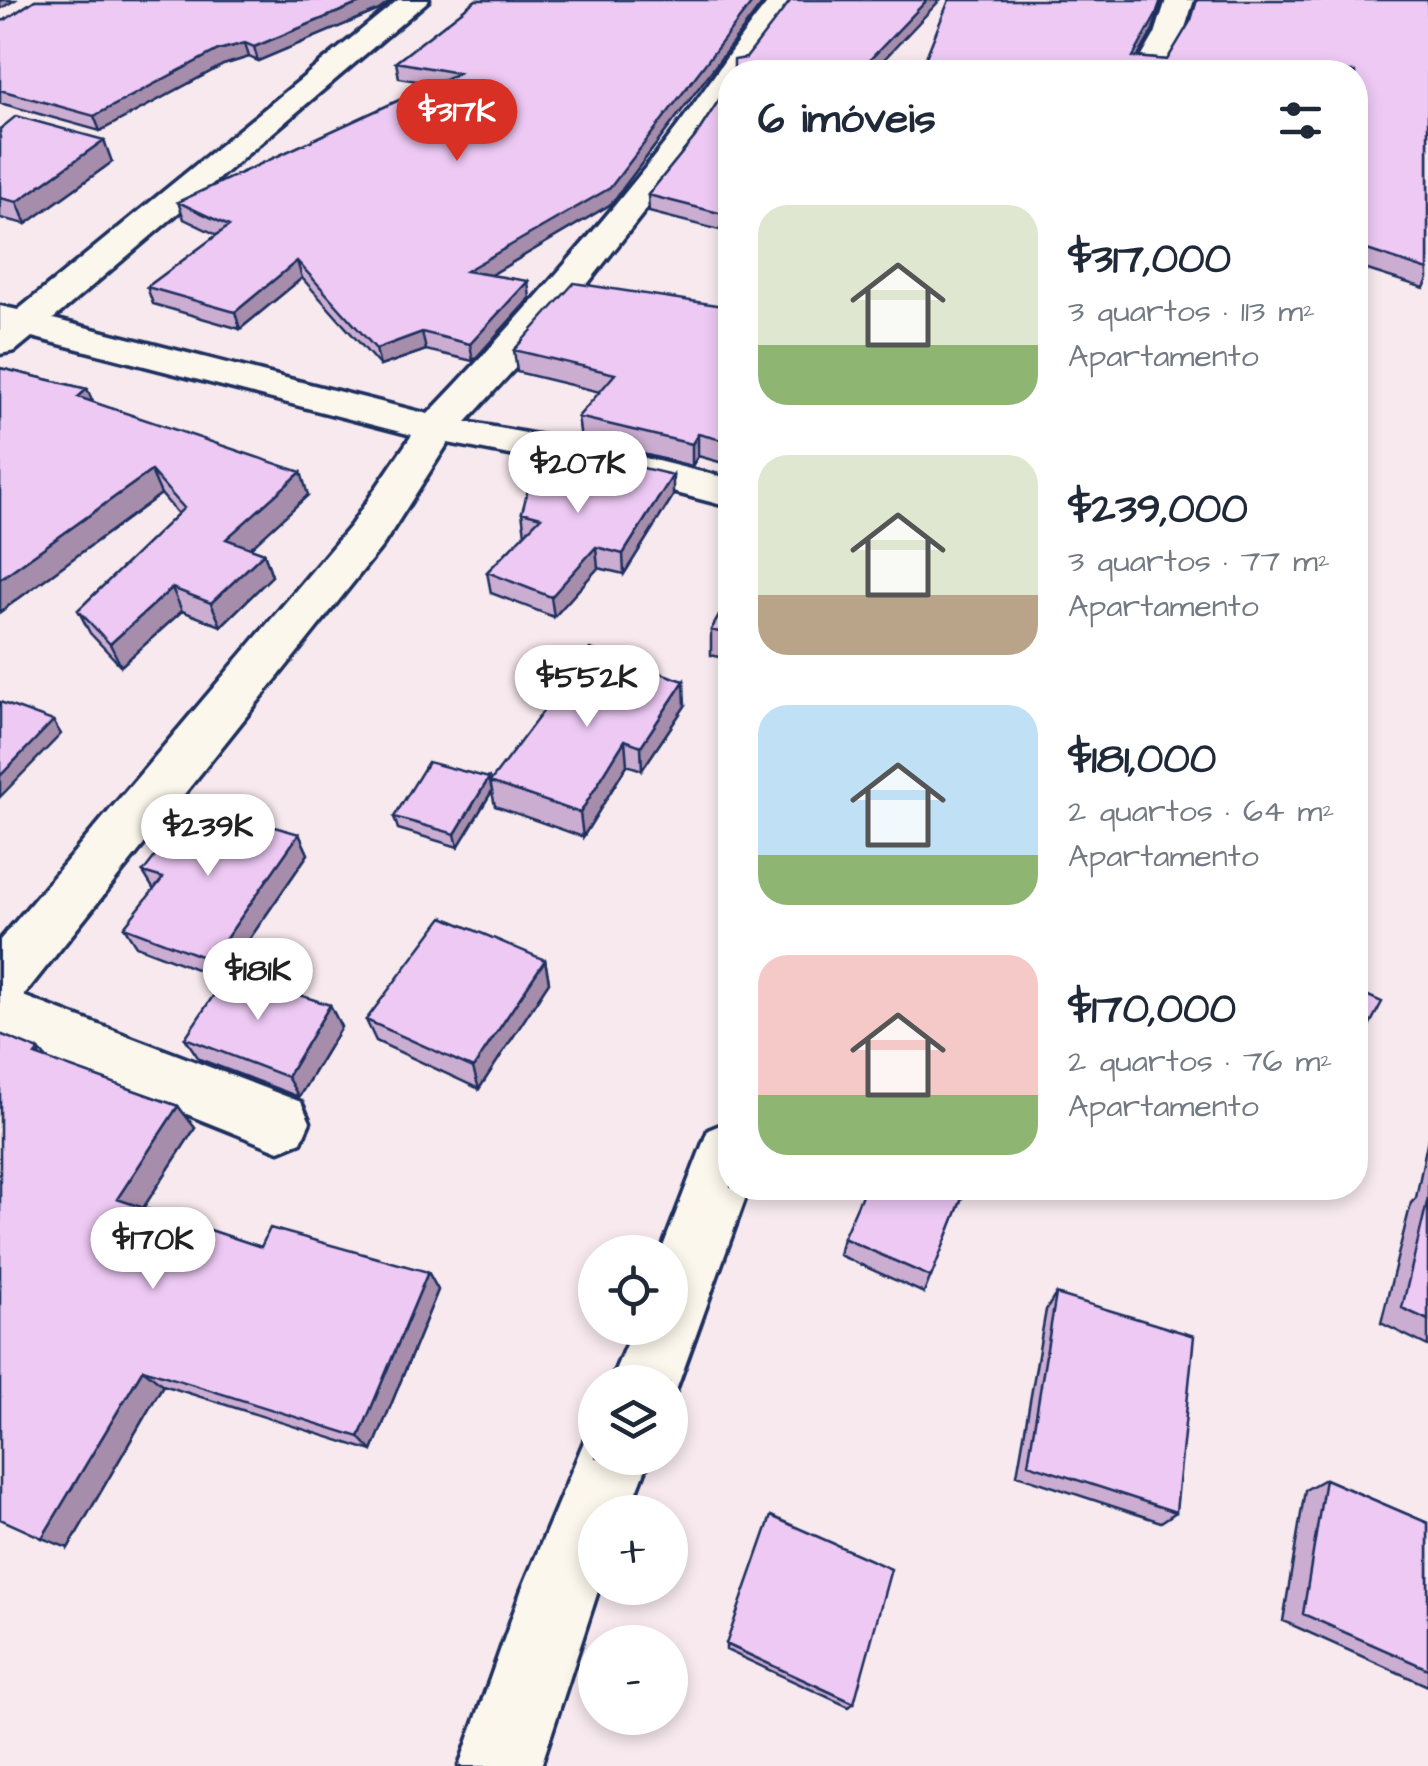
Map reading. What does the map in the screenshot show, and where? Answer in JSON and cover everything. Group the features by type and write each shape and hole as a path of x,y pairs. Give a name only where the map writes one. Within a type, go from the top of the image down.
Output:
{"street":[{"path":"8,328 415,0"},
{"path":"736,60 784,0"},
{"path":"1155,60 1169,34 1180,0"},
{"path":"0,982 367,535 438,428 546,312 614,230 718,87"},
{"path":"8,328 438,428 598,459 718,490"},
{"path":"0,1013 278,1122"},
{"path":"688,1268 718,1184"},
{"path":"500,1766 560,1589 607,1475"}],"building":[{"path":"35,0 367,0 254,47 245,43 218,50 94,116 0,90 0,21"},
{"path":"476,0 754,0 610,188 466,271 528,281 470,344 422,332 376,349 297,261 235,312 147,287 229,226 178,202 458,73 396,62"},
{"path":"791,0 927,0 870,60 734,60 746,58"},
{"path":"949,0 1161,0 1133,57 1167,60 925,60"},
{"path":"1197,0 1428,0 1428,270 1368,250 1368,60 1167,60 1191,20"},
{"path":"718,102 718,213 648,195"},
{"path":"16,116 104,140 17,202 0,198 0,129"},
{"path":"574,283 718,305 718,439 698,434 692,444 578,417 615,374 514,350"},
{"path":"0,368 87,389 78,397 301,472 226,539 264,553 211,603 172,588 110,644 78,610 184,508 151,471 0,579"},
{"path":"554,447 673,475 623,554 596,547 551,597 487,572 541,517 522,512 533,471"},
{"path":"590,649 684,681 641,746 625,740 580,813 490,782"},
{"path":"0,702 53,721 0,776"},
{"path":"428,762 489,778 455,834 394,817"},
{"path":"196,804 299,834 211,960 124,927 163,878 143,872"},
{"path":"443,917 545,960 473,1068 366,1020"},
{"path":"229,972 330,1005 287,1077 185,1038"},
{"path":"1368,996 1382,1002 1368,1028"},
{"path":"0,1034 39,1050 35,1055 178,1106 117,1199 261,1247 270,1228 428,1272 359,1437 143,1369 42,1538 0,1519"},
{"path":"1428,1198 1428,1320 1402,1308"},
{"path":"860,1200 961,1200 931,1277 843,1238"},
{"path":"1056,1294 1194,1336 1176,1512 1028,1464"},
{"path":"1325,1479 1428,1523 1428,1669 1303,1614"},
{"path":"771,1516 891,1569 854,1703 726,1644"}]}
